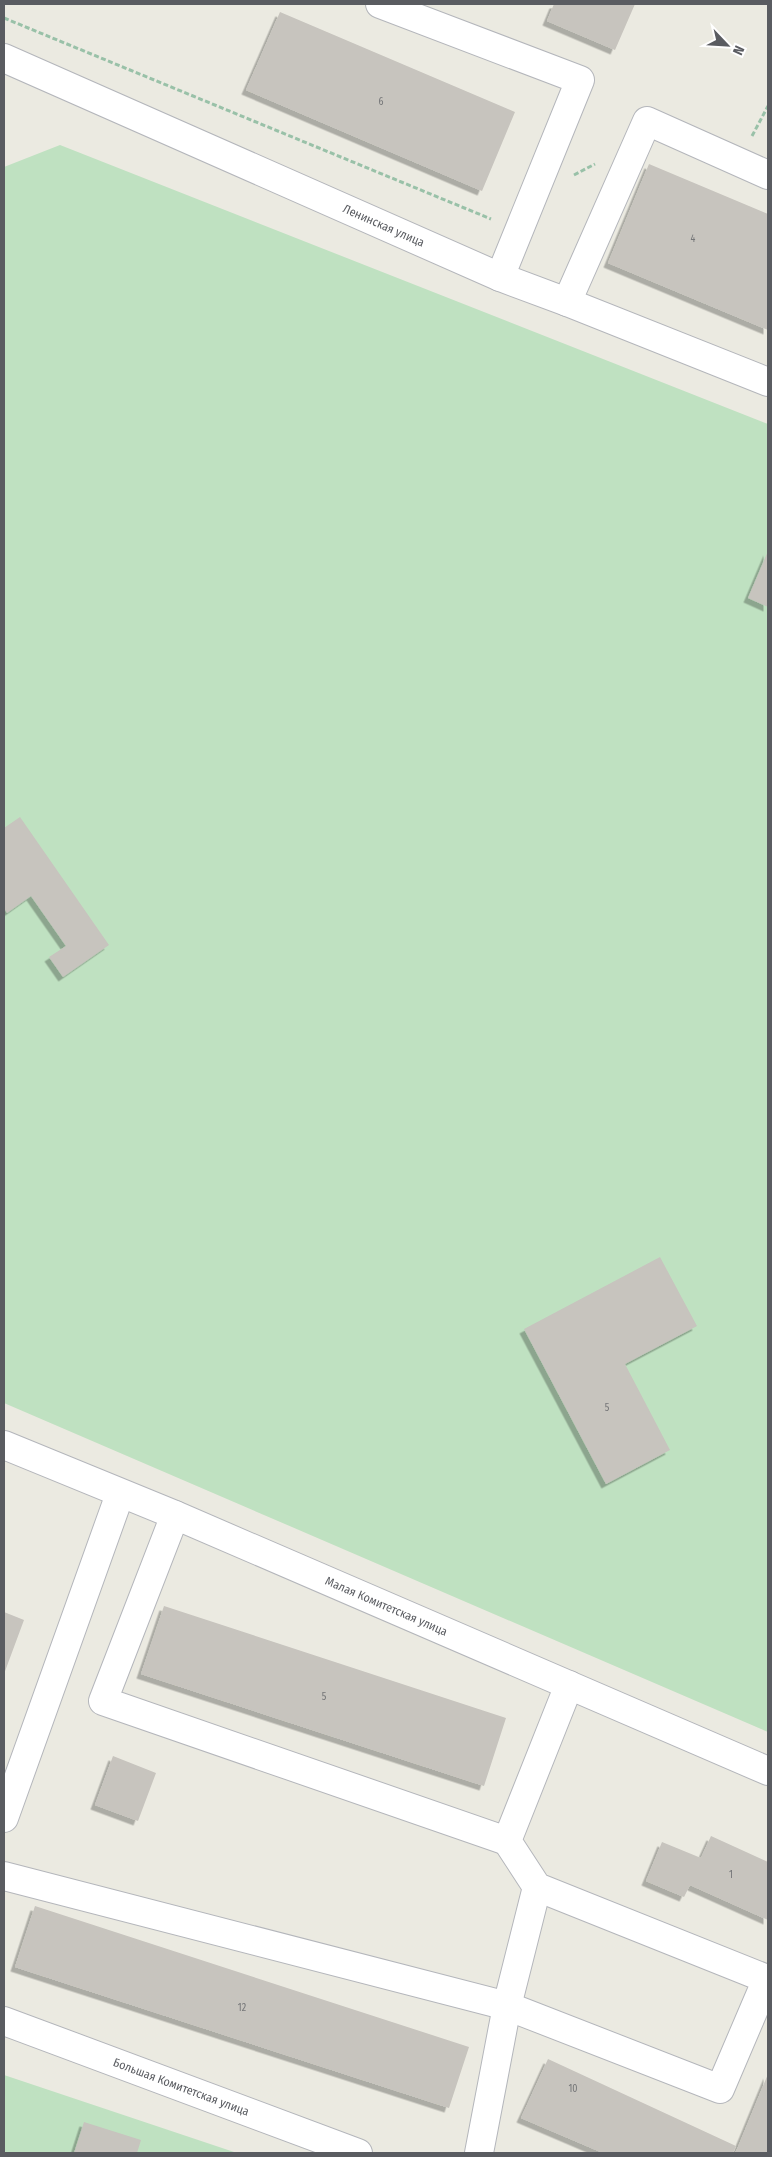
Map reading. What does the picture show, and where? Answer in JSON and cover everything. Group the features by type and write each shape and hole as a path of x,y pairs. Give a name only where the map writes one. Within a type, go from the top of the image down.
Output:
{"street":[{"path":"380,4 580,80 500,277"},
{"name":"Ленинская улица","path":"4,58 500,277 568,302 768,382"},
{"path":"568,302 647,121 768,175"},
{"name":"Малая Комитетская улица","path":"4,1445 175,1515 768,1771"},
{"path":"4,1818 120,1494"},
{"path":"4,1876 507,2006 720,2089 766,1979 537,1887 507,1841 103,1701 175,1515"},
{"path":"507,1841 569,1685"},
{"path":"479,2153 507,2006 537,1887"},
{"name":"Большая Комитетская улица","path":"4,2021 358,2153"}],"path":[{"path":"4,18 490,219 638,141"},
{"path":"737,161 768,106"}],"green space":[{"path":"60,145 768,424 768,1732 4,1403 4,167"},
{"path":"4,2075 237,2153 4,2153"}],"building":[{"path":"554,4 635,4 615,50 547,21"},
{"path":"280,12 515,112 482,191 246,90"},
{"path":"649,164 768,214 768,330 608,263"},
{"path":"768,551 768,607 748,598"},
{"path":"20,817 109,945 63,977 49,957 66,946 31,896 7,913 4,908 4,828"},
{"path":"660,1257 697,1326 625,1364 670,1450 606,1484 524,1329"},
{"path":"164,1606 506,1718 484,1786 141,1674"},
{"path":"4,1612 24,1620 4,1674"},
{"path":"113,1756 156,1773 138,1821 95,1805"},
{"path":"711,1836 768,1862 768,1920 690,1885 684,1897 646,1881 662,1842 701,1858"},
{"path":"35,1906 469,2047 449,2108 15,1967"},
{"path":"548,2059 736,2146 733,2153 603,2153 521,2118"},
{"path":"768,2074 768,2153 735,2153 738,2147"},
{"path":"84,2122 141,2140 137,2153 74,2153"}]}
